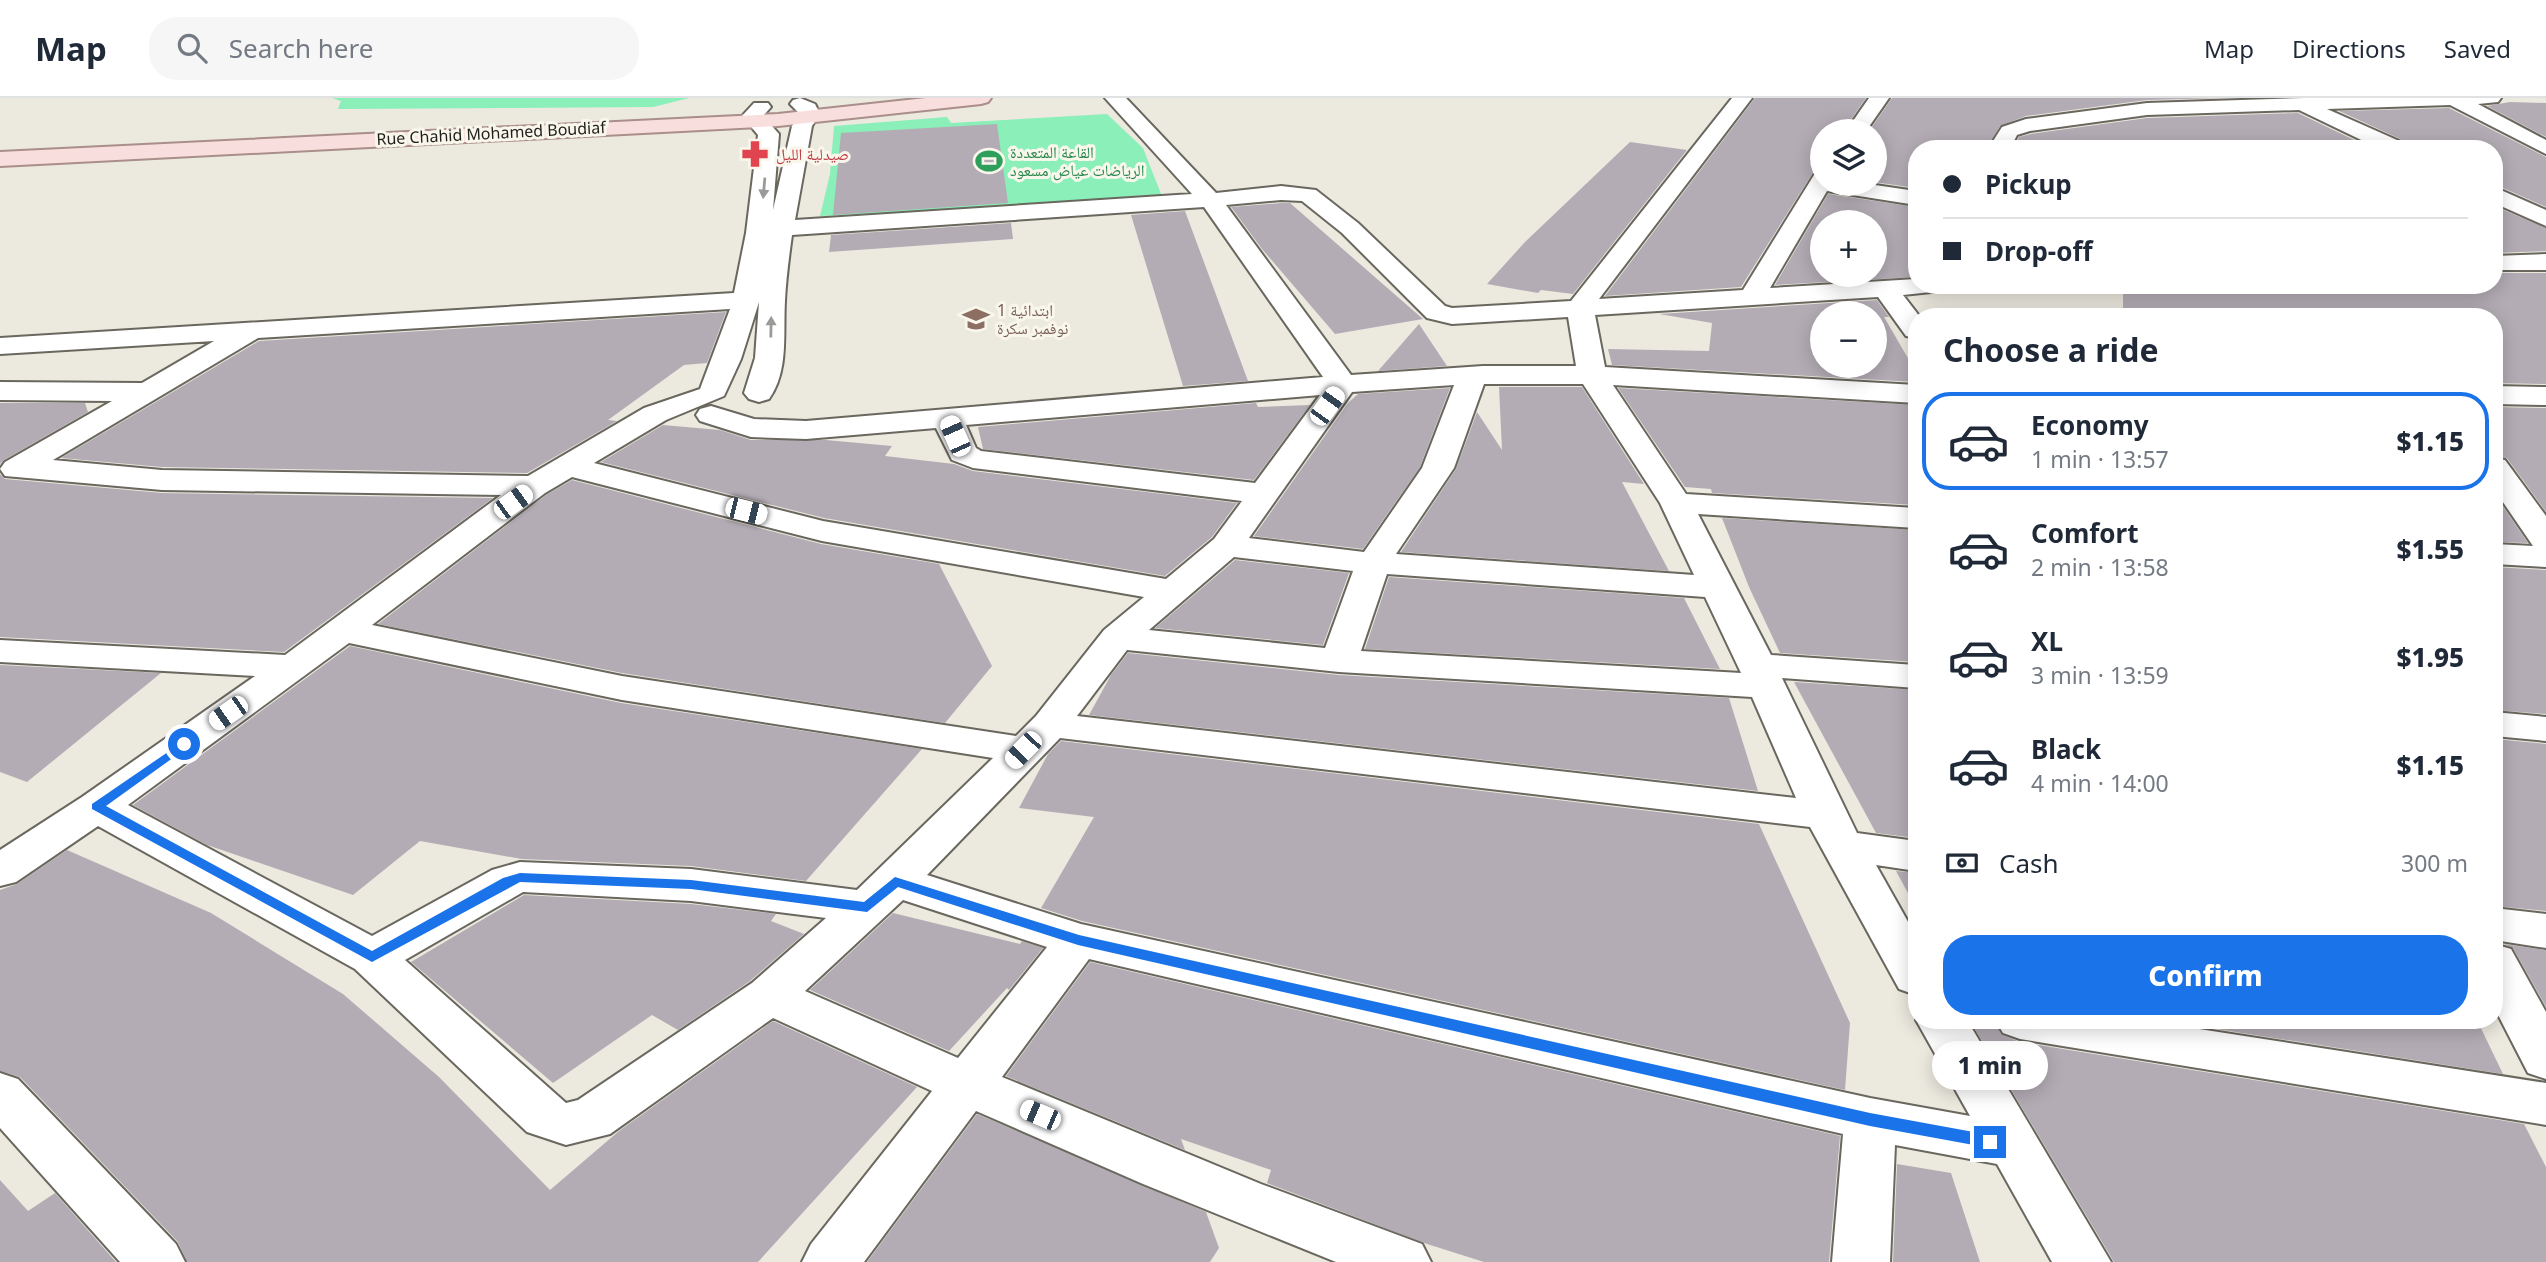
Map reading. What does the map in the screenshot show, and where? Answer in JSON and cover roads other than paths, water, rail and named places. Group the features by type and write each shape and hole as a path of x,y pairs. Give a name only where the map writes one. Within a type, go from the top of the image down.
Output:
{"main road":[{"name":"Rue Chahid Mohamed Boudiaf","path":"0,159 758,114 899,98"},
{"name":"Rue Chahid Mohamed Boudiaf","path":"810,106 981,98"},
{"name":"Rue Chahid Mohamed Boudiaf","path":"0,150 758,114"}],"street":[{"path":"1115,98 1210,200 1343,384"},
{"path":"1742,98 1580,306 1591,375 1676,503 1719,587 1833,830 1908,963"},
{"path":"1864,119 1879,98"},
{"path":"2004,140 2009,131 2026,125 2143,103 2300,105 2491,98"},
{"path":"2453,100 2546,149"},
{"path":"2300,105 2378,140"},
{"path":"757,400 770,363 772,298 782,228 802,126 810,106"},
{"path":"707,404 733,350 747,300 761,229 769,134 758,114"},
{"path":"2507,152 2546,149"},
{"path":"782,228 1210,200 1281,192 1308,195 1350,228 1436,312 1444,315 1908,287"},
{"path":"1887,193 1908,197"},
{"path":"1752,296 1812,196"},
{"path":"2503,198 2546,219"},
{"path":"2503,263 2546,262"},
{"path":"1885,289 1908,319"},
{"path":"0,346 747,300"},
{"path":"10,473 250,332"},
{"path":"707,404 751,428 806,430 1343,384 1472,376 1591,375 1908,394"},
{"path":"1339,661 1373,563 1438,468 1472,376"},
{"path":"97,807 372,957 546,1117 566,1124 591,1119 769,996 881,894 1037,737 1117,638 1226,546 1343,384"},
{"path":"0,871 97,807 293,667 534,486 620,437 746,388 769,418 806,430"},
{"path":"0,391 151,392"},
{"path":"2503,395 2546,396"},
{"path":"947,418 963,453 973,459 1263,494"},
{"path":"567,466 822,531 1174,592"},
{"path":"10,473 162,480 534,486"},
{"path":"2503,480 2546,540"},
{"path":"1676,503 1908,518"},
{"path":"1226,546 1373,563 1719,587"},
{"path":"2503,555 2546,557"},
{"path":"340,630 622,688 1833,830 1908,853"},
{"path":"1117,638 1339,661 1761,676 1908,676"},
{"path":"0,651 293,667"},
{"path":"2503,725 2546,729"},
{"path":"372,957 508,881 520,877 881,894 1870,1119 2015,1146"},
{"path":"2503,925 2546,931"},
{"path":"831,1262 1078,940"},
{"path":"2503,978 2546,1059"},
{"path":"769,996 967,1085 1301,1225 1402,1262"},
{"path":"1946,1029 2082,1262"},
{"path":"2076,1029 2546,1104"},
{"path":"0,1093 156,1262"},
{"path":"1861,1262 1870,1119"}],"place":[{"name":"صيدلية الليل","path":"755,154"},
{"name":"القاعة المتعددة الرياضات عياض مسعود","path":"989,161"},
{"name":"ابتدائية 1 نوفمبر سكرة","path":"976,319"}]}
